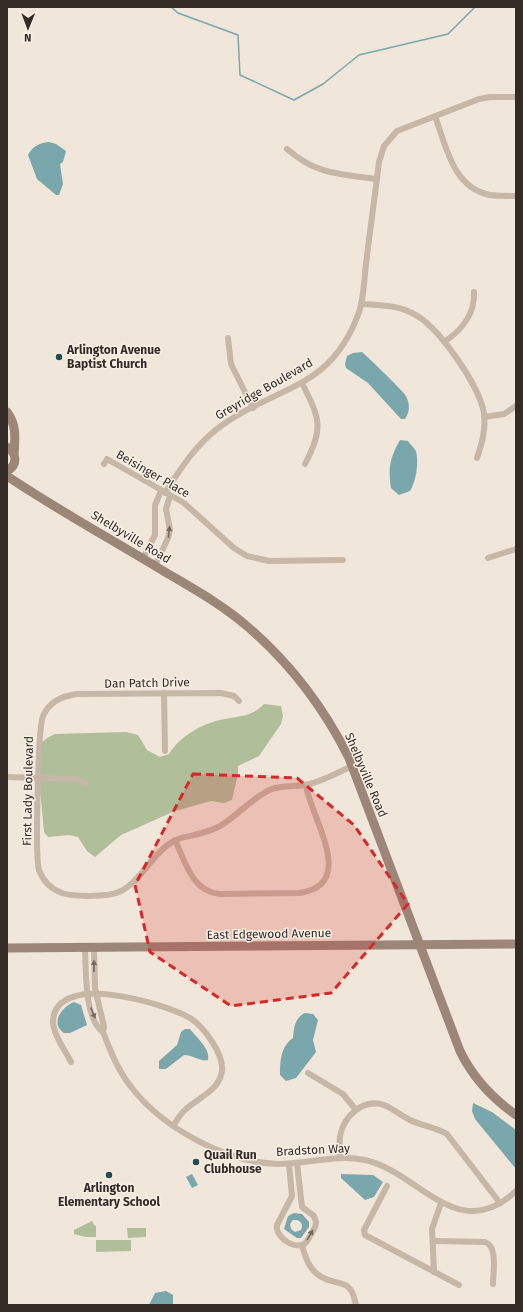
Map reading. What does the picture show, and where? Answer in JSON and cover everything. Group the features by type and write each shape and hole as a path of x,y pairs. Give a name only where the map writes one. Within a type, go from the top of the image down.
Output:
{"main road":[{"path":"7,412 11,417 15,428 14,454 10,469 28,489"},
{"path":"7,416 11,431 7,442"},
{"path":"7,447 14,454"},
{"name":"Shelbyville Road","path":"7,476 143,558 230,613 278,654 298,677 321,709 341,742 352,766 463,1058 477,1079 490,1094 516,1115"},
{"name":"East Edgewood Avenue","path":"23,949 90,947 516,944"},
{"path":"7,948 23,949"},
{"path":"7,952 23,949"}],"street":[{"name":"Greyridge Boulevard","path":"143,558 155,535 155,505 166,494 183,465 202,442 225,423 302,383 323,369 337,353 358,316 361,304 381,154 390,138 404,128 479,99 516,96"},
{"path":"435,116 454,166 462,179 474,189 483,193 491,195 515,196"},
{"path":"287,149 301,161 318,168 337,174 377,179"},
{"path":"444,342 458,332 468,319 473,305 474,292"},
{"path":"361,304 390,306 412,313 432,327 444,342 477,392 484,417 483,437 477,458"},
{"path":"228,338 231,364 253,408"},
{"path":"302,383 315,410 318,425 316,443 305,464"},
{"path":"484,417 504,414 516,406"},
{"name":"Beisinger Place","path":"104,464 107,459 184,503 234,548 247,556 269,561 343,560"},
{"name":"Greyridge Boulevard","path":"155,566 168,538 170,530 166,510 166,494"},
{"path":"488,558 516,549"},
{"name":"Dan Patch Drive","path":"54,702 66,696 77,694 226,693 234,696 239,701"},
{"path":"164,694 165,751"},
{"name":"First Lady Boulevard","path":"54,702 45,712 40,726 38,859 39,870 47,883 59,892 70,895 107,895 119,892 130,885 163,848 175,840"},
{"path":"306,785 309,799 328,851 330,861 328,872 323,881 311,890 291,893 220,894 207,891 197,884 192,878 175,840 208,831 224,823 269,790 281,787 306,785 352,766"},
{"path":"7,776 77,778 86,784"},
{"name":"Bradston Way","path":"90,947 91,994"},
{"name":"Bradston Way","path":"90,947 91,994 104,1027 103,1032 116,1064 131,1088 146,1105 173,1126 196,1139 230,1154 259,1162 289,1164 340,1158 365,1160 385,1167 442,1203 461,1210 474,1210 500,1203 516,1190"},
{"path":"71,1062 55,1030 54,1015 58,1006 68,998 91,994 119,995 190,1018 201,1028 220,1052 222,1070 213,1089 187,1108 173,1126"},
{"path":"308,1073 347,1096 356,1110"},
{"path":"340,1158 340,1138 342,1128 347,1119 356,1110 366,1104 376,1103 392,1108 411,1121 441,1130 447,1134 500,1203"},
{"path":"289,1164 292,1196 276,1230 280,1236 293,1244 302,1245 308,1240 316,1222 314,1216 302,1207 297,1163"},
{"path":"387,1186 364,1230 365,1235 459,1285"},
{"path":"434,1272 434,1241 432,1229 442,1203"},
{"path":"434,1241 485,1242 490,1244 493,1250 493,1284"},
{"path":"302,1245 306,1260 313,1270 324,1279 347,1286 352,1292 356,1305"}],"highlighted area":[{"path":"193,774 297,778 354,825 408,904 331,993 231,1006 150,952 135,885"}],"green space":[{"path":"264,704 281,706 283,716 281,724 259,756 238,766 238,774 232,800 224,803 211,801 175,811 121,835 95,857 87,851 78,837 69,835 48,837 44,832 39,777 39,745 47,738 55,734 126,732 138,735 147,750 160,757 169,754 180,741 193,731 209,723 251,713 256,711"},
{"path":"92,1221 96,1226 96,1237 86,1237 74,1234 74,1230"},
{"path":"127,1228 146,1228 146,1237 128,1238"},
{"path":"96,1240 131,1240 131,1251 96,1252"}],"water":[{"path":"49,142 56,144 66,151 63,162 60,164 63,184 59,195 56,195 37,179 28,155 32,149 42,143"},
{"path":"362,352 406,396 409,408 405,419 401,419 368,383 346,368 345,364 347,356 353,353"},
{"path":"400,440 408,441 416,451 417,467 410,491 399,495 391,488 390,468 394,452"},
{"path":"74,1002 81,1005 87,1025 70,1033 64,1033 58,1024 59,1015 66,1007"},
{"path":"305,1013 313,1014 318,1020 313,1040 316,1052 296,1078 286,1081 280,1075 282,1054 286,1045 293,1038 297,1020"},
{"path":"185,1029 190,1029 205,1047 208,1060 184,1055 166,1069 159,1069 159,1061 177,1045 181,1032"},
{"path":"473,1103 492,1112 516,1130 516,1169 475,1119 472,1111"},
{"path":"192,1174 198,1185 192,1188 186,1177"},
{"path":"341,1174 373,1175 383,1182 374,1197 365,1200 341,1178"},
{"path":"294,1213 302,1214 309,1222 309,1227 301,1238 297,1238 284,1229 288,1216","holes":["293,1220 297,1220 302,1224 302,1228 301,1230 295,1232 291,1229 290,1224"]},
{"path":"166,1291 173,1295 173,1305 149,1305 155,1293"}],"waterway":[{"path":"171,7 178,13 238,35 240,75 294,100 323,84 359,55 448,34 475,7"}],"place":[{"name":"Arlington Avenue Baptist Church","path":"59,357"},
{"name":"Quail Run Clubhouse","path":"196,1162"},
{"name":"Arlington Elementary School","path":"109,1175"}]}
